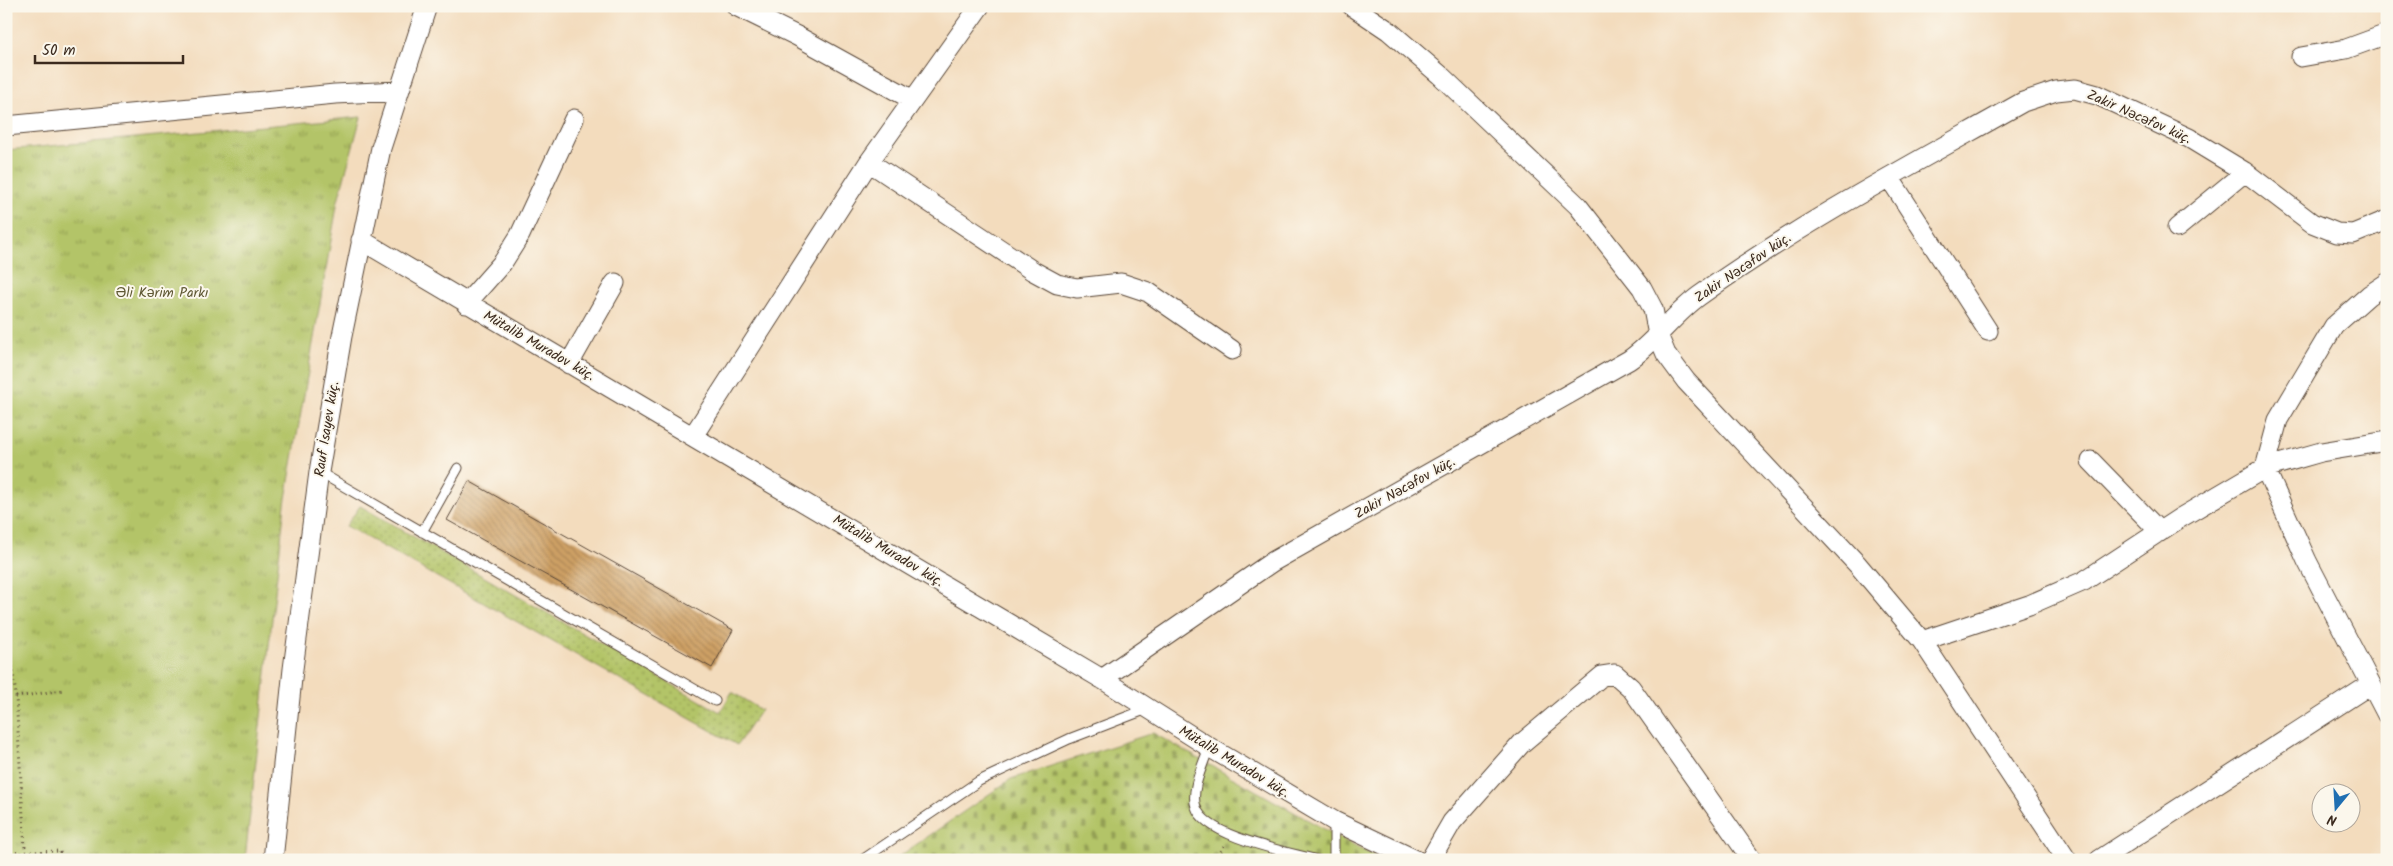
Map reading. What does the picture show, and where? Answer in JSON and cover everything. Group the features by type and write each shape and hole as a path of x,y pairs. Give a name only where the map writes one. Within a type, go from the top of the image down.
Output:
{"street":[{"name":"Rauf İsayev küç.","path":"273,860 293,669 319,472 342,336 381,148 427,6"},
{"path":"736,6 796,36 913,100"},
{"path":"692,436 869,162 980,6"},
{"path":"1352,6 1390,31 1426,62 1578,206 1642,288 1653,309 1658,335 1666,354 1686,381 1858,565 1922,641 2067,860"},
{"path":"2301,58 2346,49 2387,34"},
{"name":"Zakir Nəcəfov küç.","path":"1102,679 1272,562 1630,360 1646,349 1697,297 1830,211 2023,102 2056,91 2075,90 2096,95 2189,138 2245,172 2312,223 2337,233 2353,234 2387,220"},
{"path":"6,126 335,94 400,91"},
{"path":"466,304 503,262 520,235 574,119"},
{"path":"869,162 1033,271 1057,284 1076,288 1121,283 1148,292 1232,350"},
{"path":"2176,228 2245,172"},
{"path":"1889,178 1988,331"},
{"name":"Mütalib Muradov küç.","path":"361,240 466,304 1102,679 1209,747 1334,821 1416,860"},
{"path":"569,364 615,283"},
{"path":"2387,283 2369,295 2334,326 2278,420 2265,468 2307,560 2387,715"},
{"path":"1922,641 2029,605 2084,581 2265,468 2321,452 2387,441"},
{"path":"2090,461 2160,532"},
{"path":"1430,860 1452,822 1522,743 1602,676 1615,674 1631,688 1752,860"},
{"path":"2099,860 2371,684"}],"lane":[{"path":"422,532 458,468"},
{"path":"319,472 715,701"},
{"path":"862,860 979,781 1069,739 1147,708"},
{"path":"1209,747 1196,790 1196,807 1206,821 1228,834 1316,860"},
{"path":"1334,821 1334,860"}],"path":[{"path":"6,612 16,697 25,850"},
{"path":"6,673 13,670"},
{"path":"16,697 63,690"},
{"path":"6,853 25,850 60,851 61,860"}],"green space":[{"name":"Əli Kərim Parkı","path":"361,117 338,200 285,504 245,859 6,860 6,150"},
{"path":"360,506 720,712 732,692 761,710 737,745 346,526"},
{"path":"1153,733 1358,848 1384,860 894,860 1011,779"}],"building":[{"path":"469,481 733,630 712,668 447,520"}]}
